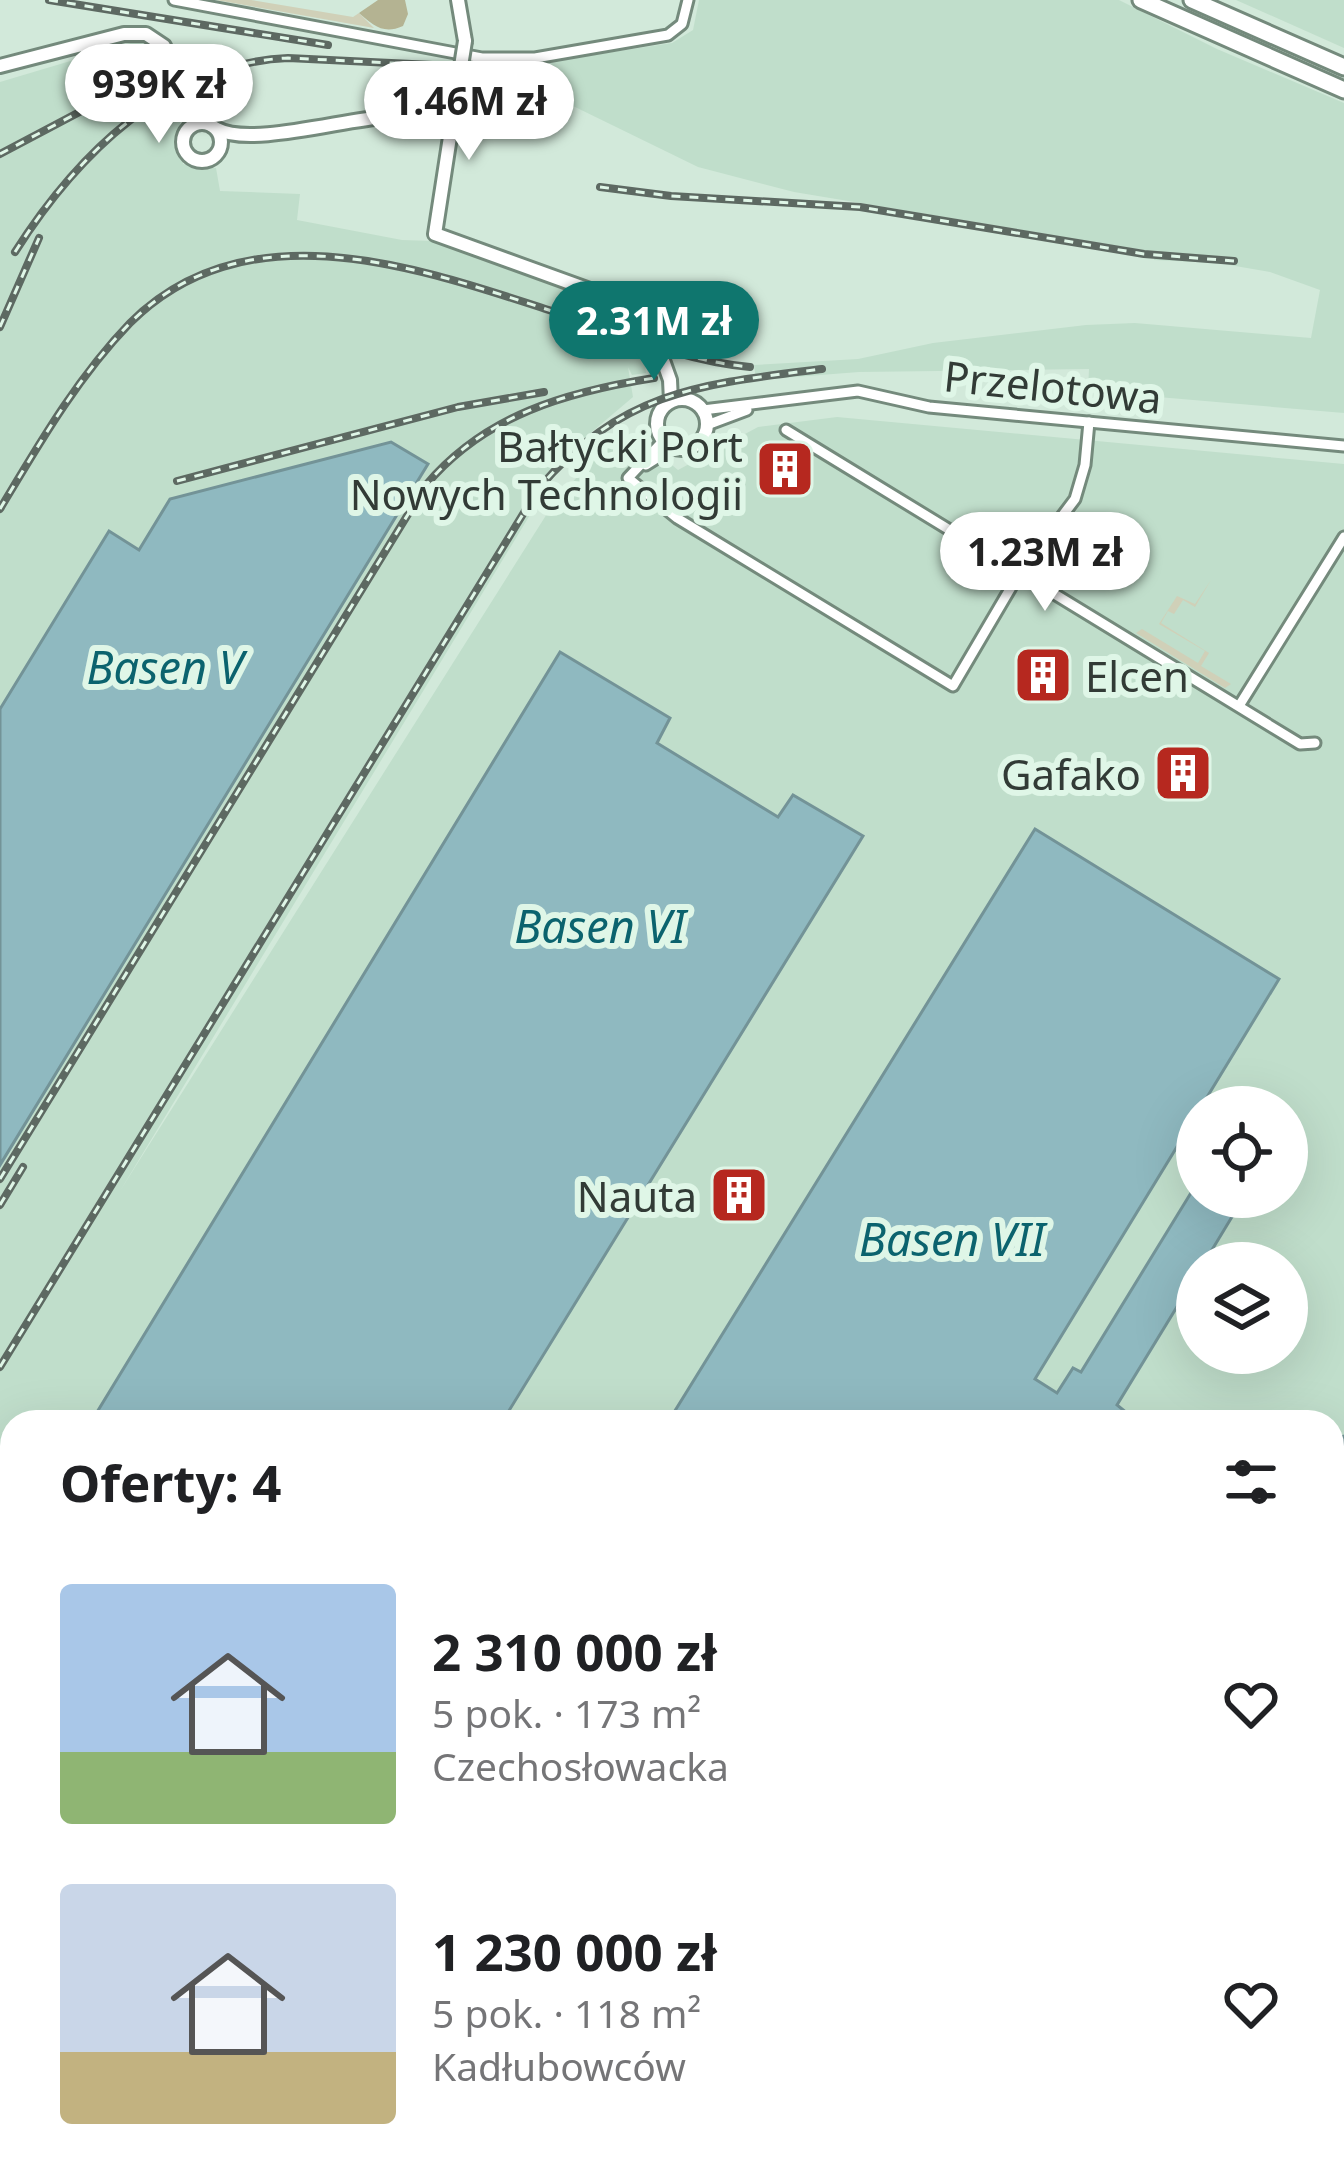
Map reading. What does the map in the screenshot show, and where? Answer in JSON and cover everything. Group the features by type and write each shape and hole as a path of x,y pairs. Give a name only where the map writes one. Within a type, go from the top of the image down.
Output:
{"highway":[{"path":"1141,0 1344,90"},
{"path":"1192,0 1344,68"}],"street":[{"path":"174,0 464,55 515,59 668,35 682,24 688,0"},
{"path":"458,0 465,41 435,234 645,310 677,399 703,410 707,425 696,445 668,445 632,474 677,518 953,686 1020,572 1075,499 1085,465 1089,422"},
{"path":"0,66 137,32 164,46 188,98 224,134 385,117 452,119"},
{"path":"188,98 183,145 193,159 204,161 256,134"},
{"path":"187,130 196,124 214,127"},
{"path":"214,127 221,140 219,151"},
{"name":"Przelotowa","path":"707,425 758,406 813,394 858,391 928,407 1344,446"},
{"path":"668,445 656,429 657,417 677,399"},
{"name":"Przelotowa","path":"703,410 758,406"},
{"path":"786,430 1300,744 1315,743"},
{"path":"1239,706 1344,537"}],"shaded area":[{"path":"216,0 251,0 353,17 359,13 374,28"},
{"path":"378,0 405,0 408,14 403,26 384,29 359,13"},
{"path":"699,0 1119,0 1217,49 1344,103 1344,413 1088,391 1089,369 859,372 756,380 754,365 858,359 933,343 1086,325 1135,323 1311,338 1320,290 1270,272 1218,263 1154,260 1154,252 794,192 698,167 571,105 532,95 520,106 478,98 483,82 476,74 475,60 533,64 672,43 693,30"},
{"path":"1236,0 1344,0 1344,48"},
{"path":"134,42 148,44 158,53 178,94 183,164 216,168 220,191 300,194 297,220 402,240 434,241 625,310 641,331 646,373 632,375 628,367 633,397 580,442 556,472 120,1191 550,509 593,458 621,438 634,434 678,470 758,427 837,417 1344,464 1344,1410 1122,1410 1117,1406 1121,1397 1073,1368 1057,1393 1035,1380 1176,1148 1176,1218 1308,1218 1308,1086 1214,1086 1279,979 1035,829 675,1410 509,1410 862,836 793,795 778,817 656,742 669,718 561,652 98,1410 0,1410 0,1165 428,464 391,442 170,499 139,550 108,531 0,709 0,82"},
{"path":"1211,580 1195,607 1183,600 1161,623 1209,653 1201,666 1231,684 1225,688 1136,633 1142,629 1198,663 1205,651 1159,624 1177,596 1195,604"}],"water":[{"name":"Basen V","path":"391,442 428,464 0,1165 0,709 109,531 139,550 170,499"},
{"name":"Basen VI","path":"560,652 670,718 657,743 778,817 793,795 863,836 509,1410 98,1410"},
{"name":"Basen VII","path":"1035,829 1279,979 1214,1086 1176,1086 1176,1148 1035,1379 1057,1393 1073,1368 1081,1372 1176,1217 1231,1218 1217,1242 1176,1242 1176,1308 1117,1405 1123,1410 675,1410"}],"railway":[{"path":"49,0 328,45"},
{"path":"0,154 142,79 212,58"},
{"path":"15,252 39,216 97,150 165,96 203,77 244,64 288,58 538,70"},
{"path":"600,187 860,207 1144,254 1234,261"},
{"path":"0,327 39,238"},
{"path":"0,509 76,389 130,323 177,287 228,265 281,256 337,257 394,266 450,279 677,353 750,367"},
{"path":"0,1367 539,488 602,430 667,397 739,380 822,369"},
{"path":"0,1179 426,485 474,441 529,410 654,378"},
{"path":"177,481 458,407 544,392"},
{"path":"0,1205 23,1167"}],"place":[{"name":"Bałtycki Port Nowych Technologii","path":"785,469"},
{"name":"Elcen","path":"1043,675"},
{"name":"Gafako","path":"1183,773"},
{"name":"Nauta","path":"739,1195"}]}
